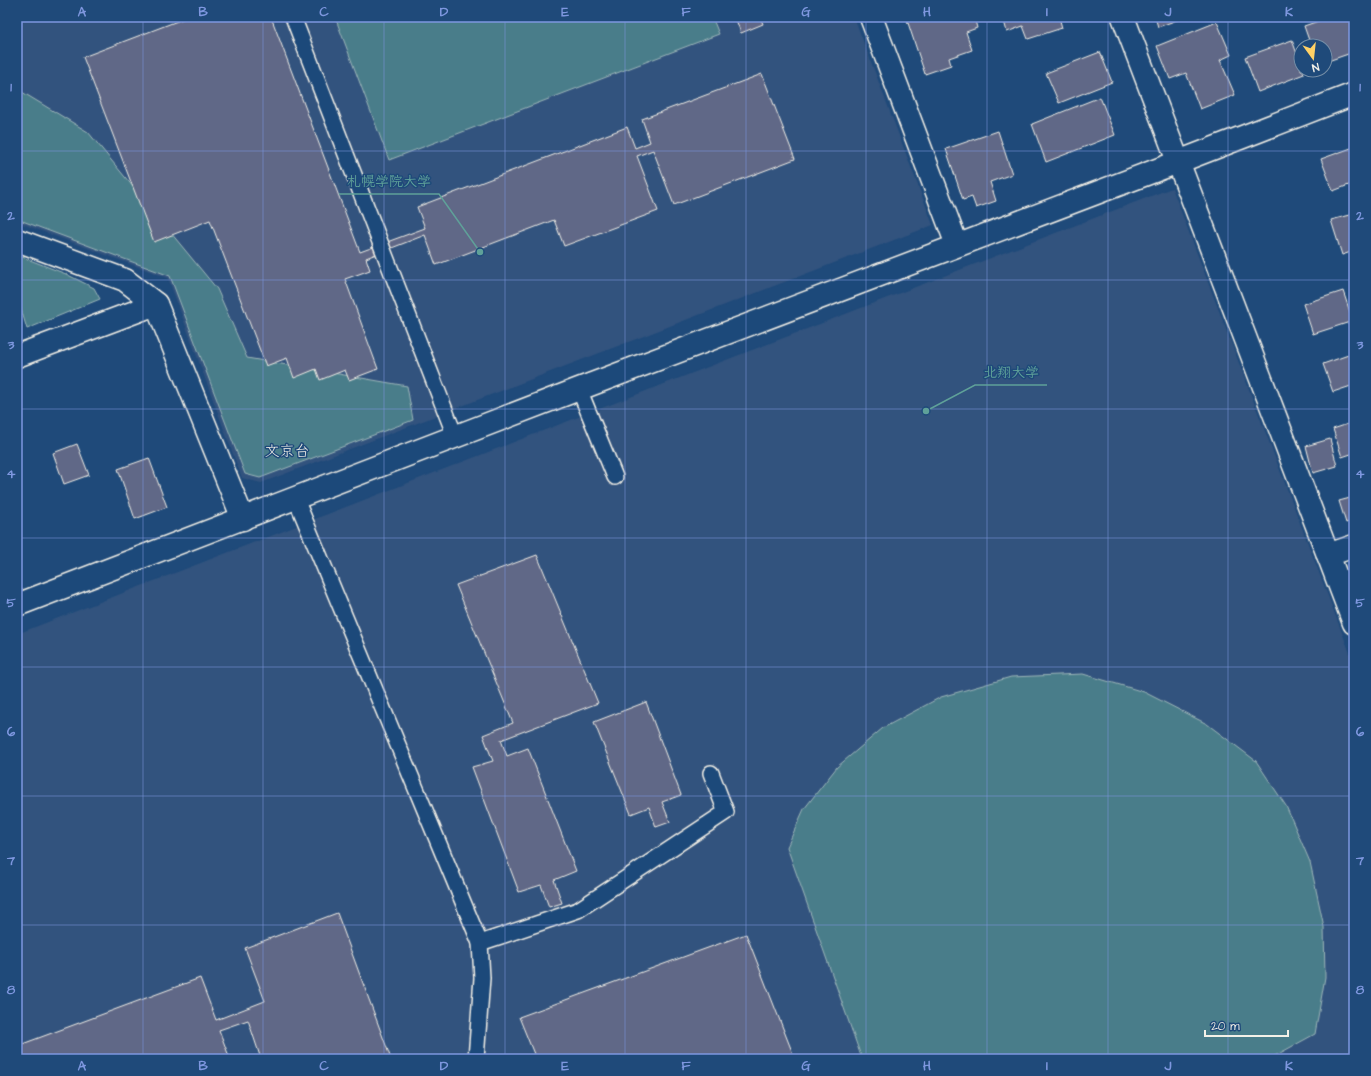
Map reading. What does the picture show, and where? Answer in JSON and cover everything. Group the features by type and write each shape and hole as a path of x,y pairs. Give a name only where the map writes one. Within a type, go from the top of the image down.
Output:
{"street":[{"path":"871,17 957,246"},
{"path":"1123,17 1354,623"},
{"path":"17,605 296,499 455,436 1354,94"},
{"path":"17,240 125,280 156,304 243,519"},
{"path":"17,356 156,304"},
{"path":"1328,556 1354,546"}],"lane":[{"path":"293,17 455,436"},
{"path":"579,389 615,477"},
{"path":"296,499 480,943 482,978 476,1059"},
{"path":"480,943 578,910 726,812 711,773"}],"shaded area":[{"path":"17,17 854,17 933,225 261,483 242,478 168,278 17,222"},
{"path":"1172,188 1354,664 1354,1059 17,1059 17,634"}],"green space":[{"path":"335,17 712,17 719,34 389,160"},
{"path":"17,89 88,132 217,289 247,358 407,386 413,420 260,478 245,474 170,276 17,219"},
{"path":"17,255 66,274 94,288 100,299 27,329 17,296"},
{"path":"1083,674 1144,692 1207,724 1256,761 1286,806 1310,862 1324,927 1325,977 1315,1034 1269,1059 862,1059 787,847 804,809 837,767 883,728 941,697 1011,677"}],"building":[{"path":"188,17 271,17 360,252 425,228 417,207 627,127 635,148 650,142 642,119 762,74 795,159 674,205 653,150 637,156 658,211 564,246 554,220 436,265 425,235 366,258 370,270 345,279 378,369 349,380 345,370 320,380 316,369 294,378 287,358 266,366 210,220 154,242 83,57"},
{"path":"735,17 760,17 763,24 741,33"},
{"path":"906,17 974,17 977,28 966,32 972,50 949,58 951,65 925,74"},
{"path":"1003,17 1059,17 1062,28 1028,39 1023,26 1007,32"},
{"path":"1155,17 1185,17 1158,27"},
{"path":"1330,17 1353,17 1354,52 1333,59 1333,38 1308,38 1304,26"},
{"path":"1217,22 1231,55 1220,60 1235,95 1200,109 1186,73 1170,79 1157,46"},
{"path":"1292,40 1294,78 1258,92 1245,57"},
{"path":"1100,52 1112,82 1059,103 1046,73"},
{"path":"1100,97 1115,135 1046,162 1032,124"},
{"path":"998,131 1012,174 990,182 996,201 976,208 972,197 963,200 946,149"},
{"path":"1354,147 1354,183 1333,191 1321,159"},
{"path":"1354,214 1354,251 1342,255 1331,220"},
{"path":"1343,291 1353,321 1313,334 1303,304"},
{"path":"1354,353 1354,385 1333,392 1323,364"},
{"path":"1354,422 1354,453 1342,457 1333,429"},
{"path":"1330,439 1337,466 1313,473 1306,446"},
{"path":"77,444 89,475 64,484 53,453"},
{"path":"149,458 167,507 135,519 118,469"},
{"path":"1354,497 1354,520 1346,523 1339,501"},
{"path":"537,555 598,703 501,740 507,756 528,748 576,871 554,880 562,903 549,907 541,885 519,892 472,767 493,761 483,735 513,723 456,585"},
{"path":"646,702 681,795 662,802 670,822 656,827 649,807 631,814 594,722"},
{"path":"337,913 391,1059 261,1059 248,1020 219,1030 230,1059 17,1059 17,1046 200,978 216,1020 265,1001 245,948"},
{"path":"746,934 795,1059 536,1059 519,1017"}],"place":[{"name":"札幌学院大学","path":"480,252"},
{"name":"北翔大学","path":"926,411"}],"district":[{"name":"文京台","path":"287,451"}]}
